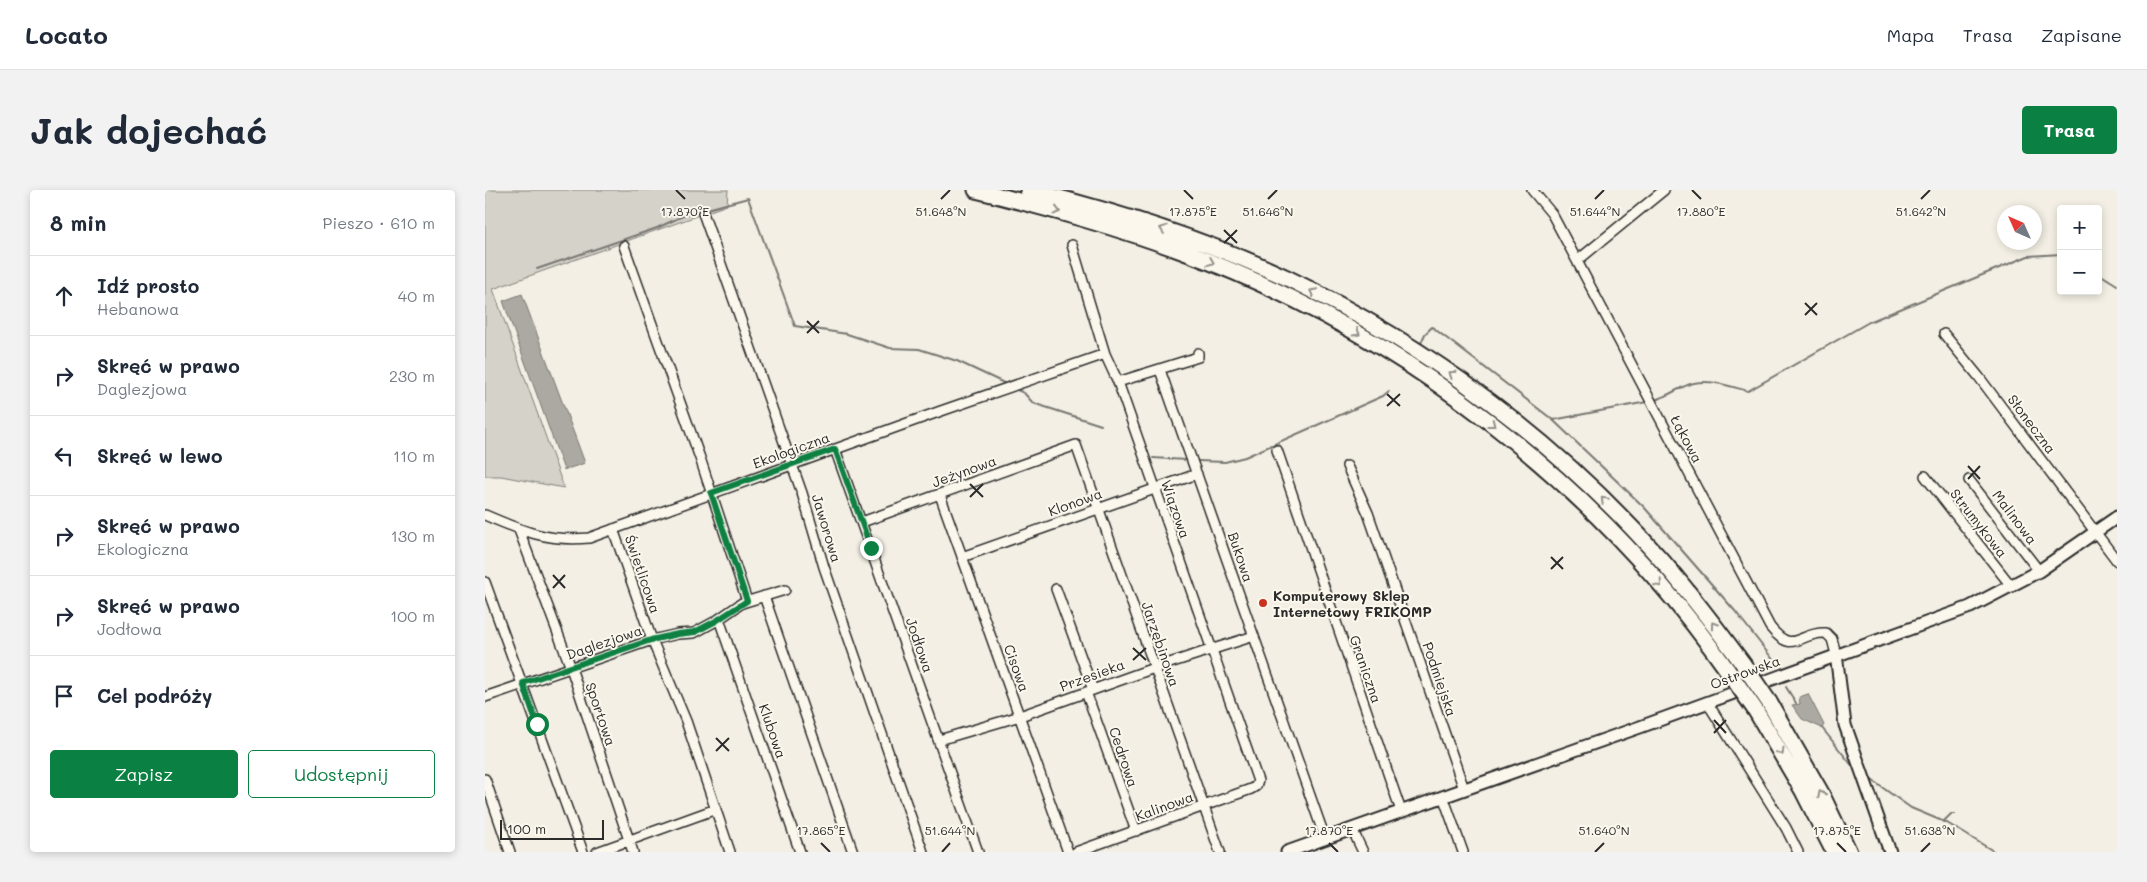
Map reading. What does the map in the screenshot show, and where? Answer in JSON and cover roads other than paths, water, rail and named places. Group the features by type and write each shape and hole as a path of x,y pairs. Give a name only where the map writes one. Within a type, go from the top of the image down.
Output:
{"highway":[{"path":"976,190 1075,216 1188,253 1295,300 1367,339 1481,415 1537,461 1587,506 1668,593 1728,671 1755,711 1803,791 1834,852"},
{"path":"1028,190 1123,215 1235,256 1286,278 1349,310 1434,361 1527,430 1595,491 1665,564 1703,610 1769,702 1821,793 1849,852"}],"street":[{"name":"Łąkowa","path":"1532,190 1552,214 1577,260 1770,628 1785,641 1791,642 1825,633 1831,639 1836,654"},
{"path":"1577,260 1664,190"},
{"name":"Jaworowa","path":"703,213 792,464 825,567 923,852"},
{"name":"Wiązowa","path":"1072,245 1105,354 1119,382 1257,781"},
{"path":"623,246 711,493 747,601"},
{"name":"Słoneczna","path":"1944,334 1979,377 2117,561"},
{"path":"1119,382 1198,357 1198,353"},
{"name":"Ekologiczna","path":"485,515 519,530 567,540 589,538 792,464 1105,354"},
{"name":"Bukowa","path":"1160,370 1325,838"},
{"name":"Jeżynowa","path":"862,522 1076,445"},
{"name":"Jarzębinowa","path":"1076,445 1220,852"},
{"name":"Jodłowa","path":"835,449 978,852"},
{"name":"Graniczna","path":"1277,450 1401,811"},
{"name":"Podmiejska","path":"1347,466 1368,513 1464,788"},
{"name":"Klonowa","path":"962,557 1197,474"},
{"name":"Strumykowa","path":"1925,476 2012,587"},
{"name":"Malinowa","path":"1969,480 2039,571"},
{"name":"Cisowa","path":"940,495 1068,852"},
{"name":"Ostrowska","path":"1287,852 1970,607 2012,587 2039,571 2117,517"},
{"name":"Świetlicowa","path":"613,529 651,640 686,721 730,852"},
{"name":"Sportowa","path":"519,530 571,668 633,852"},
{"path":"485,582 583,852"},
{"name":"Cedrowa","path":"1056,589 1136,831"},
{"name":"Daglezjowa","path":"485,697 651,640 695,632 747,601 785,590"},
{"path":"764,596 853,852"},
{"name":"Klubowa","path":"719,619 801,852"},
{"name":"Przesieka","path":"939,740 1020,716 1154,668 1254,636"},
{"path":"1836,654 1845,725 1890,852"},
{"path":"1707,702 1786,828 1798,852"},
{"path":"485,779 510,852"},
{"name":"Kalinowa","path":"1076,852 1251,789 1256,786 1257,781"},
{"path":"1443,796 1463,852"},
{"path":"597,852 716,809"},
{"path":"1352,829 1363,852"}],"waterway":[{"path":"537,269 657,228 685,215 748,198 795,326 847,334 890,348 919,349 957,361 1006,384"},
{"path":"1654,400 1689,384 1701,382 1721,384 1748,391 1869,322 2028,256 2057,254"},
{"path":"2102,276 2117,285"},
{"path":"1421,343 1425,334 1432,327 1553,420 1644,507 1735,611 1778,666"},
{"path":"1015,389 1024,393 1033,403 1101,425"},
{"path":"1198,461 1225,462 1245,457 1383,396 1389,391"},
{"path":"1553,420 1647,402"},
{"path":"1153,458 1186,460"},
{"path":"1786,687 1796,703"},
{"path":"1822,728 1854,768"},
{"path":"1869,778 1911,808 1947,823 1995,852"},
{"path":"1943,822 1951,814 1955,814"}],"place":[{"name":"Komputerowy Sklep Internetowy FRIKOMP","path":"1263,603"}]}
